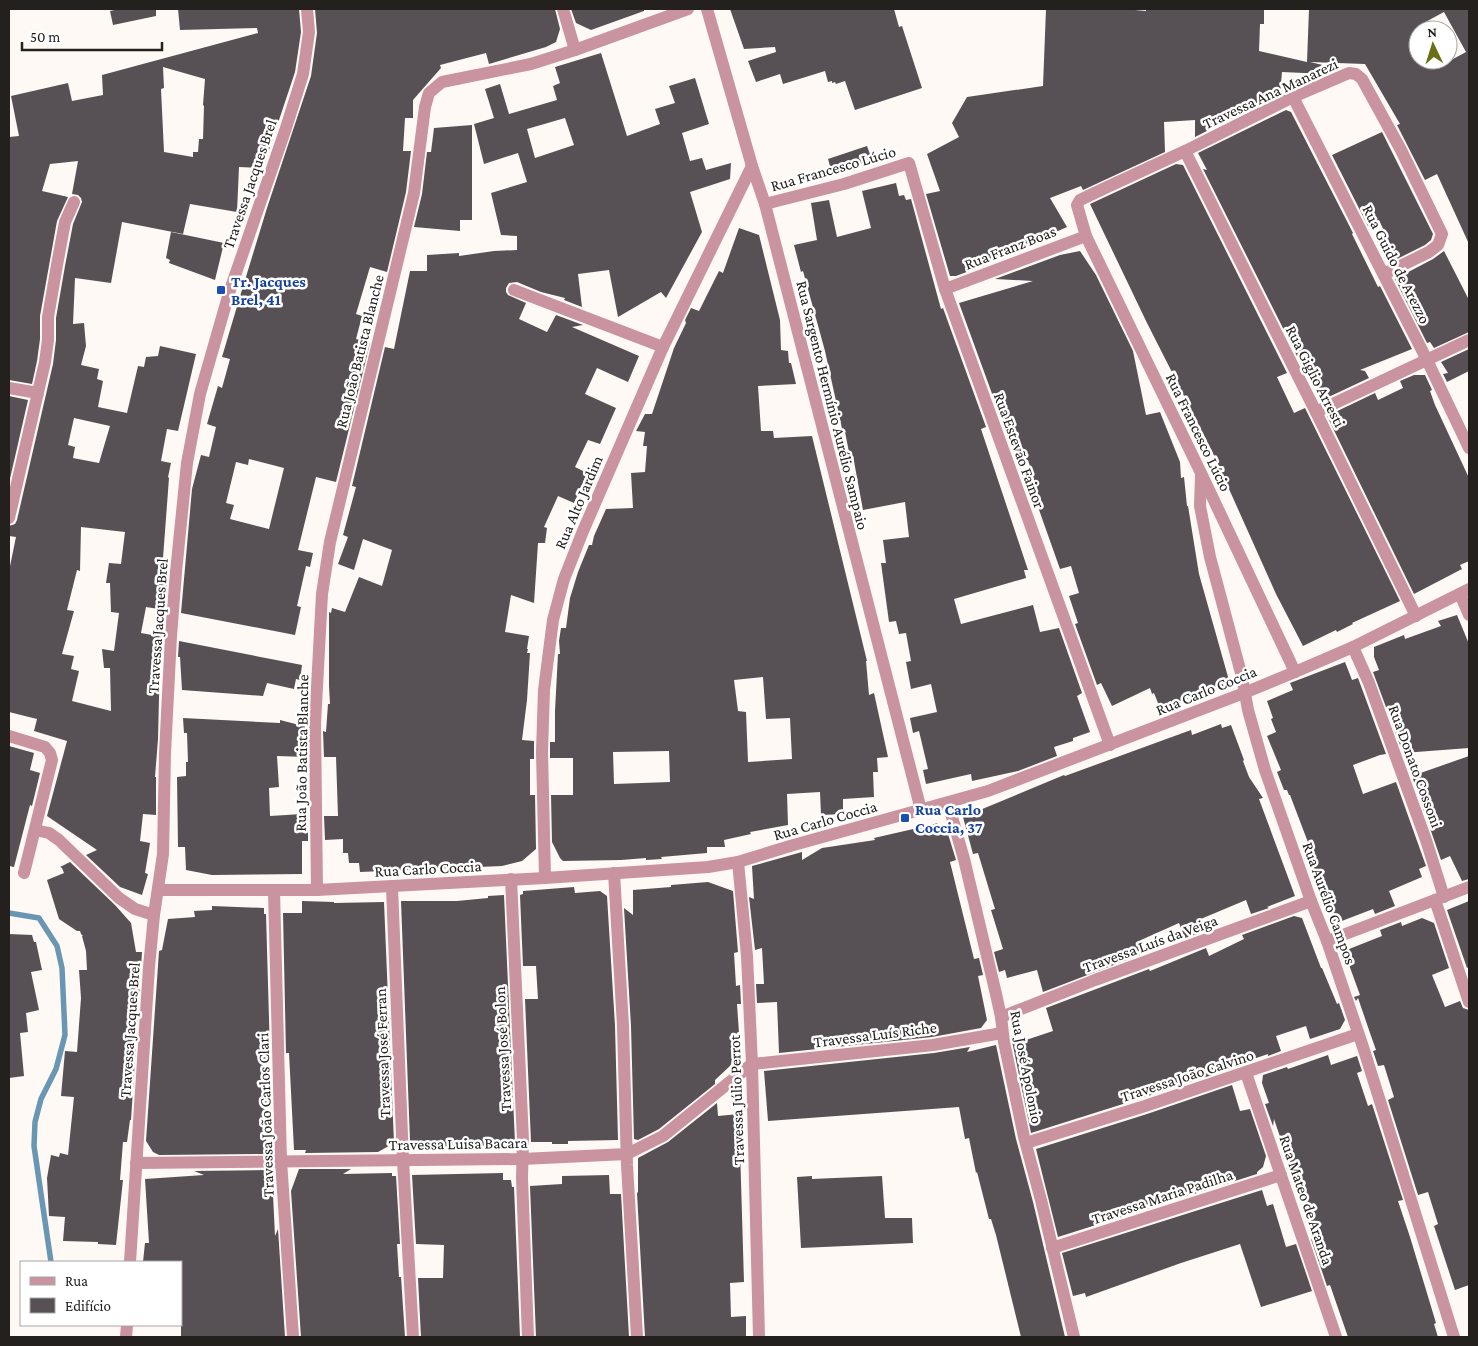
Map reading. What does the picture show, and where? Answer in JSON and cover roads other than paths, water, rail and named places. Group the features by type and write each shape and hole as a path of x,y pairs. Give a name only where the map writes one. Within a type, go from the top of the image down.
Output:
{"street":[{"name":"Travessa Jacques Brel","path":"130,1261 154,915 163,854 165,753 172,627 187,462 200,394 229,293 303,74 309,32 307,9"},
{"path":"563,9 575,50"},
{"name":"Rua João Batista Blanche","path":"317,890 315,724 322,594 330,542 414,193 425,107 429,93 442,82 531,64 688,9"},
{"name":"Rua Sargento Hermínio Aurélio Sampaio","path":"707,9 752,166 765,204 921,810"},
{"name":"Travessa Ana Manarezi","path":"1077,205 1080,200 1185,151 1293,97 1349,73 1356,74 1362,79 1401,150 1442,234 1438,245 1428,252 1384,274"},
{"name":"Rua Guido de Arezzo","path":"1293,97 1384,274 1469,448"},
{"name":"Rua Giglio Arresti","path":"1185,151 1416,616"},
{"name":"Rua Francesco Lúcio","path":"765,204 844,184 909,162"},
{"name":"Rua Estevão Fainor","path":"909,162 945,288 1110,745"},
{"name":"Rua Alto Jardim","path":"545,878 542,752 544,690 553,620 564,579 663,347 752,166"},
{"path":"9,518 38,393 48,340 48,317 57,265 66,222 74,202"},
{"name":"Rua Francesco Lúcio","path":"1077,205 1086,236 1202,473 1294,672"},
{"name":"Rua Franz Boas","path":"945,288 1086,236"},
{"path":"514,290 663,347"},
{"path":"1316,412 1469,340"},
{"path":"9,388 38,393"},
{"name":"Rua Aurélio Campos","path":"1202,473 1200,506 1206,538 1242,677 1248,710 1265,770 1327,941 1454,1337"},
{"name":"Rua Carlo Coccia","path":"158,890 274,891 392,887 708,867 738,862 988,791 1244,693 1353,647 1465,591"},
{"path":"1465,591 1469,616"},
{"name":"Rua Donato Cossoni","path":"1353,647 1372,692 1426,840 1440,898"},
{"path":"9,736 45,747 50,753 52,760 24,873"},
{"name":"Rua José Apolonio","path":"948,803 964,859 1001,1017 1002,1033 1026,1143 1074,1337"},
{"path":"34,830 49,834 58,840 119,898 135,909 154,915"},
{"name":"Travessa Júlio Perrot","path":"738,862 747,956 752,1064 759,1337"},
{"path":"614,873 637,1337"},
{"name":"Travessa José Bolon","path":"511,879 523,1140 528,1337"},
{"name":"Travessa José Ferran","path":"392,887 403,1160 413,1337"},
{"path":"1327,941 1469,887"},
{"name":"Travessa João Carlos Clari","path":"274,891 281,1161 293,1337"},
{"path":"1440,898 1469,1002"},
{"name":"Travessa Luís da Veiga","path":"1001,1017 1095,980 1311,901"},
{"name":"Travessa Luís Riche","path":"752,1064 933,1045 1002,1033"},
{"name":"Travessa João Calvino","path":"1026,1143 1246,1073 1358,1034"},
{"name":"Travessa Luisa Bacara","path":"136,1162 522,1159 627,1154 663,1136 752,1064"},
{"name":"Rua Mateo de Aranda","path":"1246,1073 1336,1337"},
{"name":"Travessa Maria Padilha","path":"1052,1248 1281,1175"}],"waterway":[{"path":"9,913 39,918 57,946 62,968 65,1035 56,1069 41,1099 35,1122 34,1146 51,1261"}],"place":[{"name":"Tr. Jacques Brel, 41","path":"221,290"},
{"name":"Rua Carlo Coccia, 37","path":"905,818"}]}
